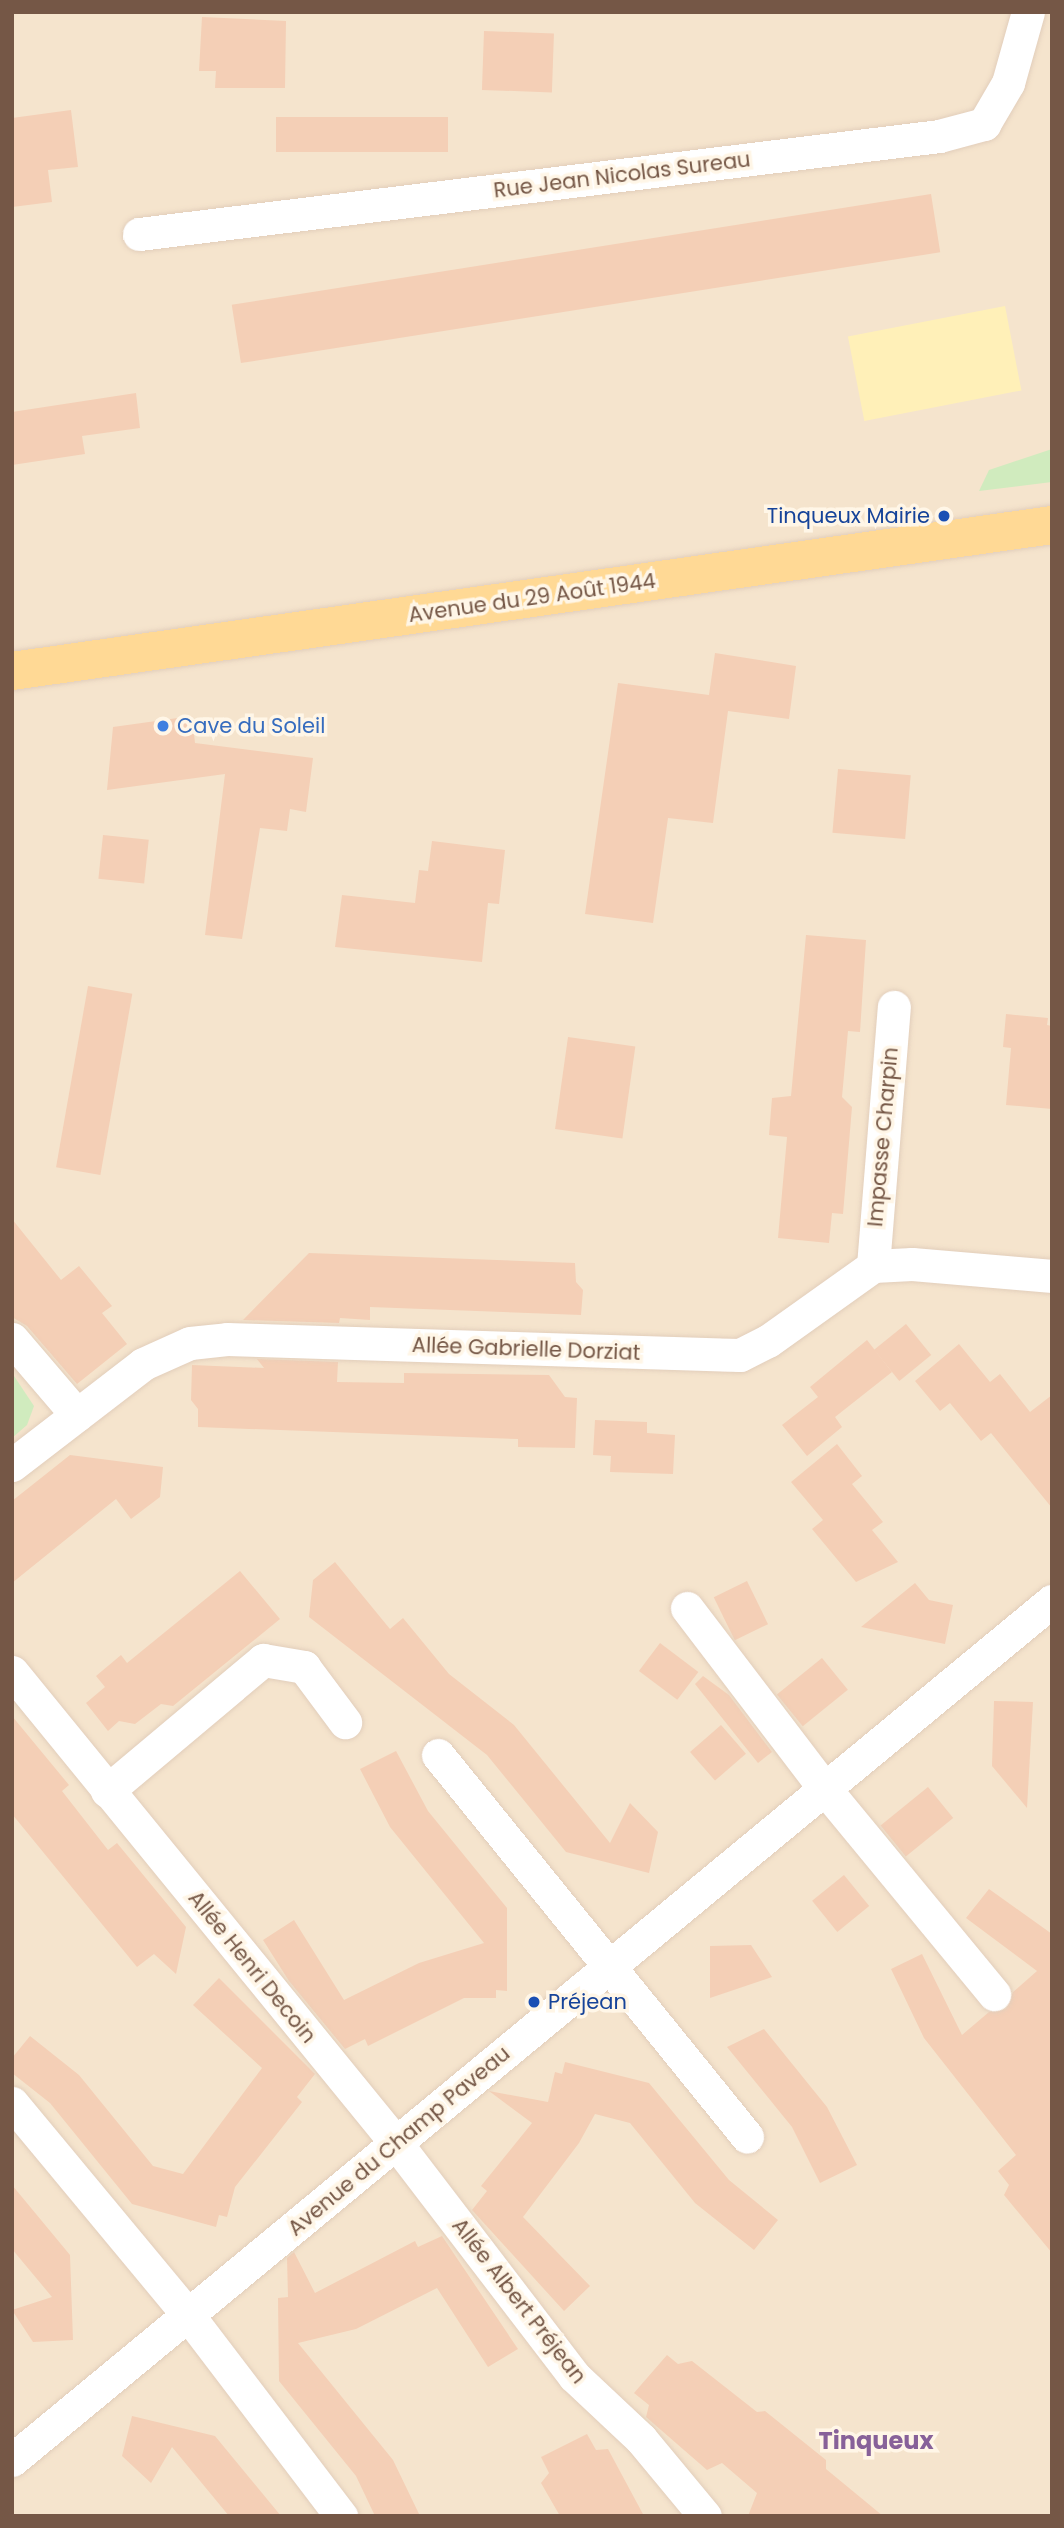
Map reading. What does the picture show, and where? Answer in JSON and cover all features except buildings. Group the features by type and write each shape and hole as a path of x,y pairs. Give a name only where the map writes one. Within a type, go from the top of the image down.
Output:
{"main road":[{"name":"Avenue du 29 Août 1944","path":"12,671 1052,525"}],"street":[{"name":"Rue Jean Nicolas Sureau","path":"139,234 939,136 985,124 1008,83 1028,12"},
{"name":"Impasse Charpin","path":"873,1266 894,1007"},
{"path":"873,1266 912,1264 1052,1276"},
{"name":"Allée Gabrielle Dorziat","path":"12,1465 163,1353 227,1339 740,1355 768,1341 873,1266"},
{"path":"12,1339 77,1415"},
{"name":"Avenue du Champ Paveau","path":"12,2460 1052,1601"},
{"path":"687,1608 825,1789 994,1994"},
{"path":"107,1791 263,1660 304,1667 345,1722"},
{"name":"Allée Henri Decoin","path":"12,1671 396,2143"},
{"path":"438,1755 747,2136"},
{"path":"12,2103 188,2315 341,2516"},
{"name":"Allée Albert Préjean","path":"396,2143 574,2376 641,2439 705,2516"}],"shaded area":[{"path":"12,12 1052,12 1052,2516 12,2516"}],"green space":[{"path":"1052,449 1052,482 979,491 989,470"},
{"path":"12,1373 34,1406 27,1425 12,1438"}],"sand":[{"path":"1005,306 1021,390 864,421 848,337"}],"place":[{"name":"Tinqueux Mairie","path":"944,516"},
{"name":"Cave du Soleil","path":"163,726"},
{"name":"Préjean","path":"534,2002"}],"district":[{"name":"Tinqueux","path":"876,2441"}]}
